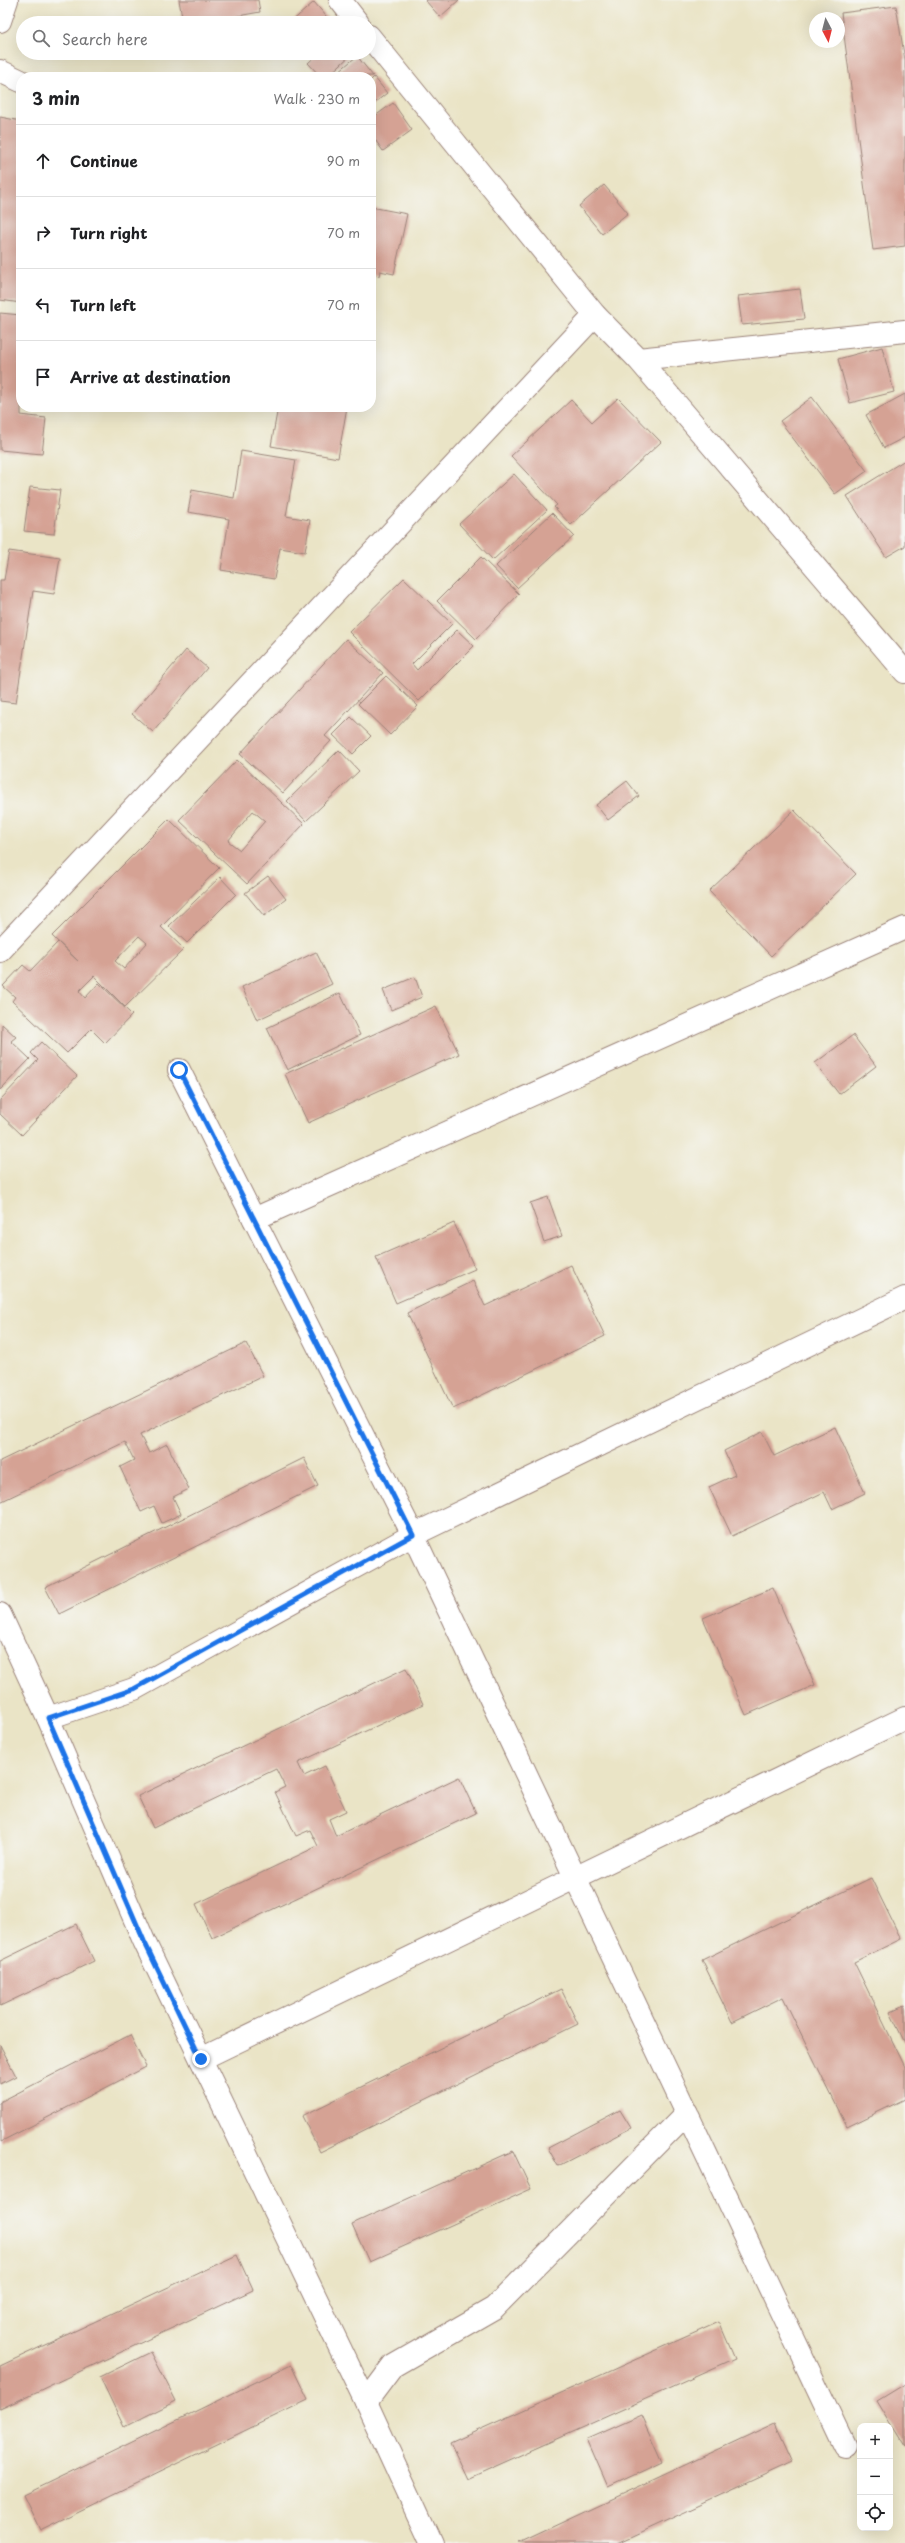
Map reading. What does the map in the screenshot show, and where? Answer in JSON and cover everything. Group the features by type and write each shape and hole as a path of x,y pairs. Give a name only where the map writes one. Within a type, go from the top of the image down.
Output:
{"street":[{"path":"0,21 7,0"},
{"path":"340,0 353,16"},
{"path":"376,45 595,315 638,359 905,672"},
{"path":"0,71 16,79"},
{"path":"0,951 595,315"},
{"path":"638,359 905,331"},
{"path":"254,1219 905,928"},
{"path":"179,1070 413,1535 844,2445"},
{"path":"48,1718 134,1689 413,1535 905,1298"},
{"path":"0,1614 48,1718 144,1941 366,2402 431,2543"},
{"path":"201,2059 575,1876 905,1718"},
{"path":"366,2402 393,2366 494,2308 687,2113"}],"building":[{"path":"179,0 258,0 260,12 238,16 182,16"},
{"path":"425,0 459,0 440,17"},
{"path":"314,2 326,16 298,16"},
{"path":"896,6 905,60 905,246 873,250 845,43 845,12"},
{"path":"311,60 345,60 332,72 316,72 308,63"},
{"path":"352,60 360,60 370,72 338,72"},
{"path":"376,79 387,93 376,102"},
{"path":"393,103 412,130 383,151 376,141 376,115"},
{"path":"0,117 16,120 16,302 0,300"},
{"path":"604,185 628,213 602,234 579,206"},
{"path":"376,208 407,214 394,274 380,271 379,276 376,275"},
{"path":"800,289 804,319 742,325 738,296"},
{"path":"0,313 16,315 16,412 21,412 21,415 46,418 42,454 0,450"},
{"path":"882,347 894,392 850,403 838,359"},
{"path":"905,394 905,437 884,448 866,415"},
{"path":"812,397 867,471 835,494 780,421"},
{"path":"618,398 661,442 571,525 554,507 557,505 511,456 571,400 592,422"},
{"path":"277,412 346,412 338,458 271,446"},
{"path":"241,451 296,460 286,516 310,520 305,552 280,548 274,579 221,570 229,519 188,512 192,490 234,498"},
{"path":"905,460 905,546 886,557 847,496"},
{"path":"514,474 547,510 493,560 459,524"},
{"path":"30,487 60,490 54,534 24,531"},
{"path":"552,513 574,536 517,588 496,566"},
{"path":"9,551 60,558 54,594 33,591 16,703 0,701 0,580 4,580"},
{"path":"481,557 519,594 476,639 437,601"},
{"path":"404,578 452,624 412,664 417,670 457,630 474,646 419,701 349,632"},
{"path":"346,639 383,673 325,736 331,741 283,793 240,754"},
{"path":"186,650 207,668 153,732 132,714"},
{"path":"386,676 418,706 390,735 358,704"},
{"path":"351,717 371,736 353,754 333,735"},
{"path":"339,750 359,771 306,821 287,801"},
{"path":"237,760 304,824 247,884 179,820","holes":["253,811 265,821 240,850 228,841"]},
{"path":"627,781 639,796 608,820 596,805"},
{"path":"794,810 856,874 771,956 709,891"},
{"path":"169,819 219,868 161,927 184,949 125,1007 94,976 79,991 85,998 99,983 132,1015 105,1043 91,1029 67,1053 12,1001 15,997 3,986 23,965 30,971 58,942 78,961 52,936","holes":["139,936 147,943 124,969 115,961"]},
{"path":"268,876 286,899 264,916 245,893"},
{"path":"220,877 236,894 187,943 169,926"},
{"path":"316,952 332,984 257,1020 242,987"},
{"path":"415,977 422,997 391,1010 383,990"},
{"path":"340,993 360,1035 287,1070 267,1028"},
{"path":"436,1006 459,1054 308,1123 285,1074"},
{"path":"2,1024 16,1037 11,1041 30,1059 0,1090"},
{"path":"853,1035 876,1066 839,1094 815,1063"},
{"path":"41,1042 77,1076 22,1135 0,1114 0,1100 38,1060 31,1053"},
{"path":"548,1197 562,1236 544,1242 530,1203"},
{"path":"454,1223 475,1269 396,1303 376,1257"},
{"path":"571,1265 605,1336 453,1409 407,1313 473,1281 485,1306"},
{"path":"246,1343 263,1376 140,1435 149,1453 167,1444 189,1489 173,1497 181,1514 162,1523 154,1506 141,1512 120,1467 134,1460 125,1442 0,1502 0,1461"},
{"path":"835,1427 865,1493 832,1509 824,1492 732,1536 709,1487 735,1475 724,1451 762,1432 774,1456"},
{"path":"304,1458 318,1486 59,1614 45,1587"},
{"path":"773,1588 815,1685 746,1715 703,1618"},
{"path":"406,1668 423,1704 298,1763 304,1776 325,1766 346,1811 329,1819 336,1836 459,1777 476,1813 212,1938 196,1904 318,1846 310,1830 296,1836 275,1792 285,1787 276,1769 153,1828 138,1796"},
{"path":"871,1878 901,1939 854,1962 905,2067 905,2099 847,2127 783,1997 732,2022 702,1960"},
{"path":"76,1924 94,1961 0,2006 0,1961"},
{"path":"561,1989 578,2024 320,2152 302,2116"},
{"path":"905,2005 905,2043 890,2012"},
{"path":"130,2035 146,2067 0,2142 0,2102"},
{"path":"0,2045 16,2076 0,2084"},
{"path":"620,2110 631,2128 558,2166 548,2148"},
{"path":"513,2151 531,2189 369,2262 352,2224"},
{"path":"237,2255 253,2290 0,2409 0,2366"},
{"path":"719,2322 735,2359 467,2479 450,2443"},
{"path":"151,2352 176,2401 124,2427 100,2377"},
{"path":"291,2365 308,2400 40,2530 23,2495"},
{"path":"905,2384 905,2447 893,2427 893,2423 890,2423 877,2401"},
{"path":"641,2415 662,2462 608,2487 587,2439"},
{"path":"775,2423 793,2462 618,2543 518,2543"}],"route":[{"path":"179,1070 413,1535 134,1689 48,1718 144,1941 201,2059"}]}
